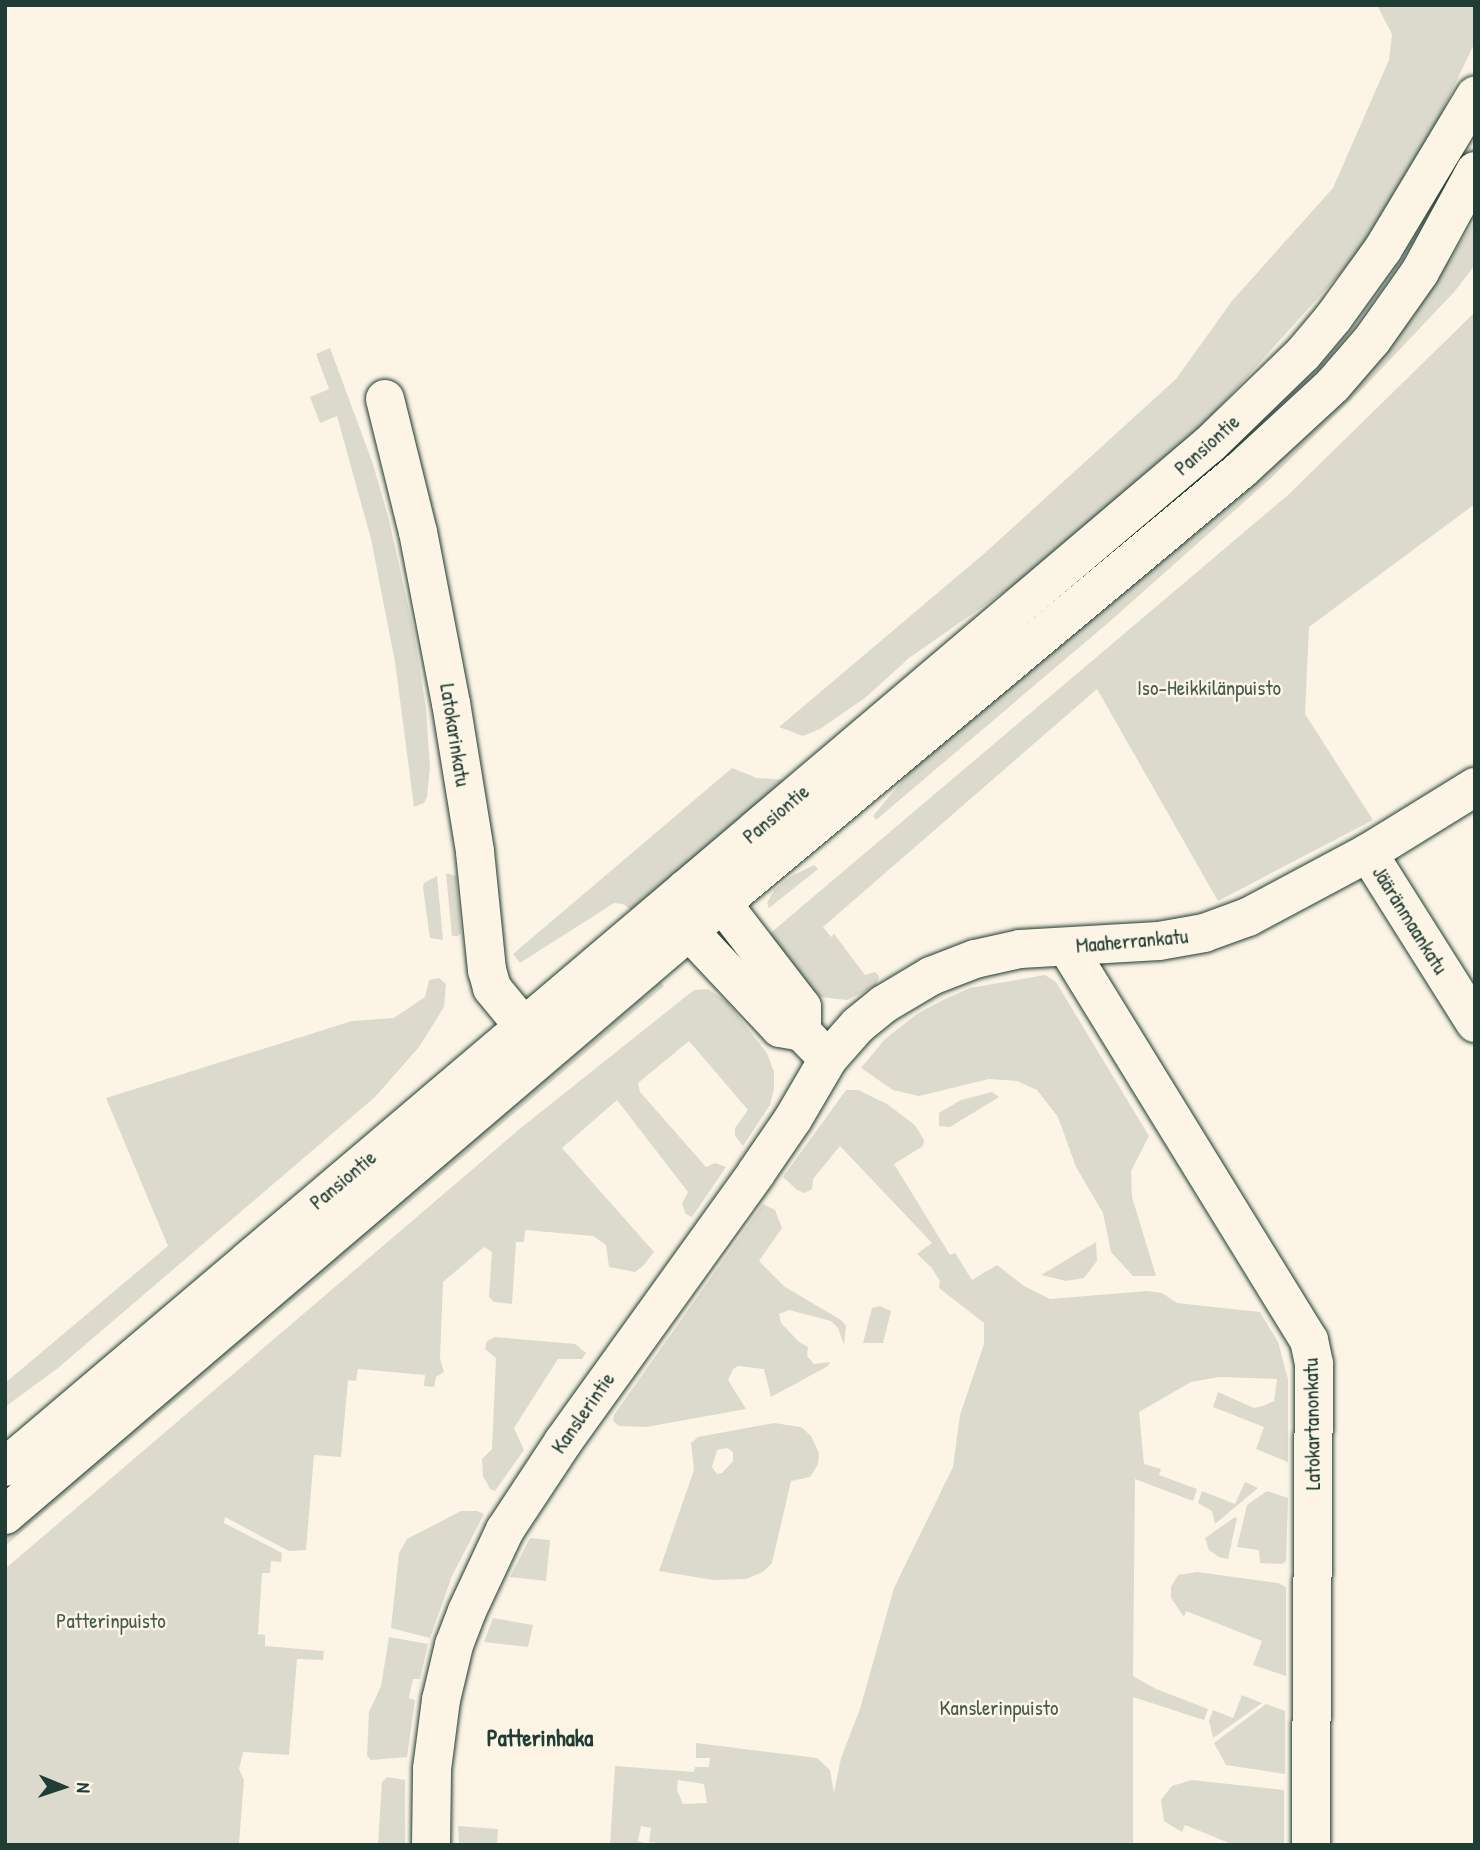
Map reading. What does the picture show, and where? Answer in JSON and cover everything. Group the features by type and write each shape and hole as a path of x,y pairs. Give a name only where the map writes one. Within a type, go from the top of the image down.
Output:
{"main road":[{"name":"Pansiontie","path":"5,1515 535,1041 686,890 1209,445 1303,354 1335,317 1383,249 1475,96"},
{"name":"Pansiontie","path":"5,1467 535,1041 689,931 1230,479 1333,385 1372,340 1420,272 1475,171"},
{"name":"Latokarinkatu","path":"385,399 418,532 451,704 475,852 487,970 492,988 535,1041"},
{"name":"Maaherrankatu","path":"815,1046 858,1025 884,1004 931,976 975,959 1020,949 1158,941 1204,933 1248,917 1368,853 1475,787"},
{"name":"Jääränmaankatu","path":"1368,853 1475,1023"},
{"path":"686,890 722,903 802,1007 815,1046 780,1028 689,931 686,890"},
{"name":"Latokartanonkatu","path":"1067,947 1310,1340 1314,1364 1311,1845"},
{"name":"Kanslerintie","path":"431,1845 432,1769 441,1700 454,1645 485,1569 530,1490 793,1119 815,1046"}],"green space":[{"path":"1377,5 1475,5 1475,42 1420,158 1389,209 1353,259 1189,441 1038,568 909,658 865,698 820,729 803,736 779,727 986,552 1176,379 1232,301 1333,188 1389,60 1392,34"},
{"path":"1475,220 1475,265 1455,291 1368,383 1270,479 1108,623 876,820 873,816 919,761 1363,375 1417,310"},
{"name":"Iso-Heikkilänpuisto","path":"1475,312 1475,504 1309,627 1305,714 1373,820 1218,901 1097,689 823,927 831,937 834,934 865,975 875,972 879,976 876,986 847,1000 821,997 808,991 767,936 1288,495"},
{"path":"330,348 373,464 389,520 414,632 426,709 430,767 427,797 424,803 414,807 395,662 371,539 337,416 320,423 310,397 329,389 316,354"},
{"path":"732,768 757,778 786,780 631,910 623,904 614,903 520,963 513,954"},
{"path":"814,865 818,869 769,908 767,903 774,890 790,877"},
{"path":"446,873 456,876 461,933 458,936 452,936"},
{"path":"437,876 443,940 430,938 423,888 424,883"},
{"path":"1045,975 1056,982 1149,1136 1131,1171 1132,1197 1156,1276 1133,1276 1111,1252 1103,1213 1076,1167 1058,1117 1037,1090 1017,1081 989,1079 919,1096 893,1090 861,1068 885,1039 917,1014 943,1000 970,988"},
{"path":"439,978 446,984 444,1007 419,1047 375,1097 58,1368 5,1407 5,1383 168,1246 106,1098 352,1021 394,1018 425,997 429,980"},
{"path":"661,982 664,986 5,1546 5,1537"},
{"name":"Patterinpuisto","path":"708,989 727,1002 767,1053 774,1072 774,1089 770,1105 743,1146 735,1136 735,1128 748,1110 689,1041 638,1083 640,1092 706,1167 715,1163 726,1167 692,1217 686,1214 682,1204 688,1192 617,1100 562,1148 654,1252 643,1266 635,1272 609,1267 606,1245 593,1236 525,1230 524,1242 516,1242 512,1304 494,1302 489,1297 492,1252 484,1247 443,1282 440,1359 444,1372 436,1377 434,1387 424,1386 425,1375 358,1369 356,1381 348,1380 341,1457 314,1455 306,1550 289,1551 225,1517 224,1523 282,1553 281,1562 271,1561 270,1573 262,1573 258,1634 265,1635 265,1646 324,1651 323,1660 297,1659 289,1755 243,1752 239,1769 244,1780 239,1843 247,1845 5,1845 5,1569 522,1127 694,990"},
{"name":"Kanslerinpuisto","path":"846,1090 858,1090 887,1104 915,1125 924,1140 923,1146 894,1164 950,1255 955,1253 972,1280 997,1265 1024,1286 1050,1299 1147,1291 1162,1293 1177,1303 1260,1312 1278,1342 1288,1379 1288,1462 1256,1449 1264,1427 1213,1407 1218,1392 1254,1408 1263,1406 1274,1401 1277,1379 1219,1377 1191,1382 1139,1412 1144,1464 1161,1469 1159,1475 1197,1489 1193,1501 1135,1479 1133,1676 1156,1689 1208,1709 1204,1720 1133,1697 1133,1845 678,1845 649,1842 651,1828 641,1826 638,1841 649,1845 610,1845 615,1766 694,1772 695,1767 709,1767 710,1758 696,1758 696,1743 817,1758 830,1770 834,1793 841,1758 860,1709 894,1588 953,1467 960,1415 984,1344 984,1323 939,1288 940,1281 931,1267 917,1254 932,1243 840,1146 813,1179 812,1189 805,1193 797,1190 783,1177","holes":["678,1780 704,1784 707,1803 683,1804 677,1790"]},
{"path":"992,1092 999,1097 950,1127 939,1126 939,1113 961,1100"},
{"path":"763,1204 775,1210 782,1228 759,1261 785,1287 841,1320 846,1326 844,1345 838,1328 831,1321 789,1310 779,1314 781,1323 799,1342 808,1347 807,1356 814,1364 830,1362 828,1366 771,1397 764,1369 738,1366 733,1369 728,1380 746,1409 646,1427 619,1426 613,1421 614,1415"},
{"path":"1096,1242 1097,1261 1084,1278 1066,1281 1041,1275"},
{"path":"880,1306 891,1311 883,1343 863,1343 872,1308"},
{"path":"495,1337 575,1344 586,1353 582,1359 558,1359 514,1428 524,1450 495,1491 490,1489 483,1476 482,1459 492,1449 496,1358 485,1349 487,1341"},
{"path":"774,1423 801,1427 811,1436 819,1453 818,1464 810,1477 791,1481 772,1563 763,1572 746,1579 713,1580 659,1571 694,1470 691,1443 698,1437","holes":["727,1448 733,1452 733,1461 722,1473 717,1474 712,1467 717,1450"]},
{"path":"1245,1482 1258,1488 1215,1524 1212,1511 1198,1503 1202,1491 1235,1504"},
{"path":"1267,1491 1288,1498 1286,1561 1282,1564 1260,1563 1259,1550 1237,1547 1247,1505"},
{"path":"461,1511 484,1514 452,1576 430,1638 391,1628 399,1553 407,1539"},
{"path":"1237,1518 1228,1559 1219,1557 1209,1550 1205,1538"},
{"path":"530,1538 550,1540 546,1581 510,1577"},
{"path":"1197,1572 1278,1583 1286,1587 1286,1676 1253,1665 1262,1641 1186,1611 1184,1617 1171,1598 1171,1587 1178,1575"},
{"path":"493,1618 533,1625 528,1647 484,1642"},
{"path":"389,1637 428,1644 420,1679 413,1679 409,1698 415,1700 407,1757 371,1760 367,1756 369,1712 381,1686"},
{"path":"1242,1695 1262,1703 1213,1738 1209,1721 1213,1710 1233,1718"},
{"path":"1266,1704 1285,1711 1285,1774 1226,1765 1214,1743"},
{"path":"387,1777 405,1780 405,1845 378,1845 382,1782"},
{"path":"1192,1780 1284,1790 1284,1845 1234,1845 1185,1825 1182,1832 1164,1821 1161,1800 1172,1786"},
{"path":"458,1826 498,1829 497,1845 459,1845"}],"district":[{"name":"Patterinhaka","path":"540,1738"}]}
